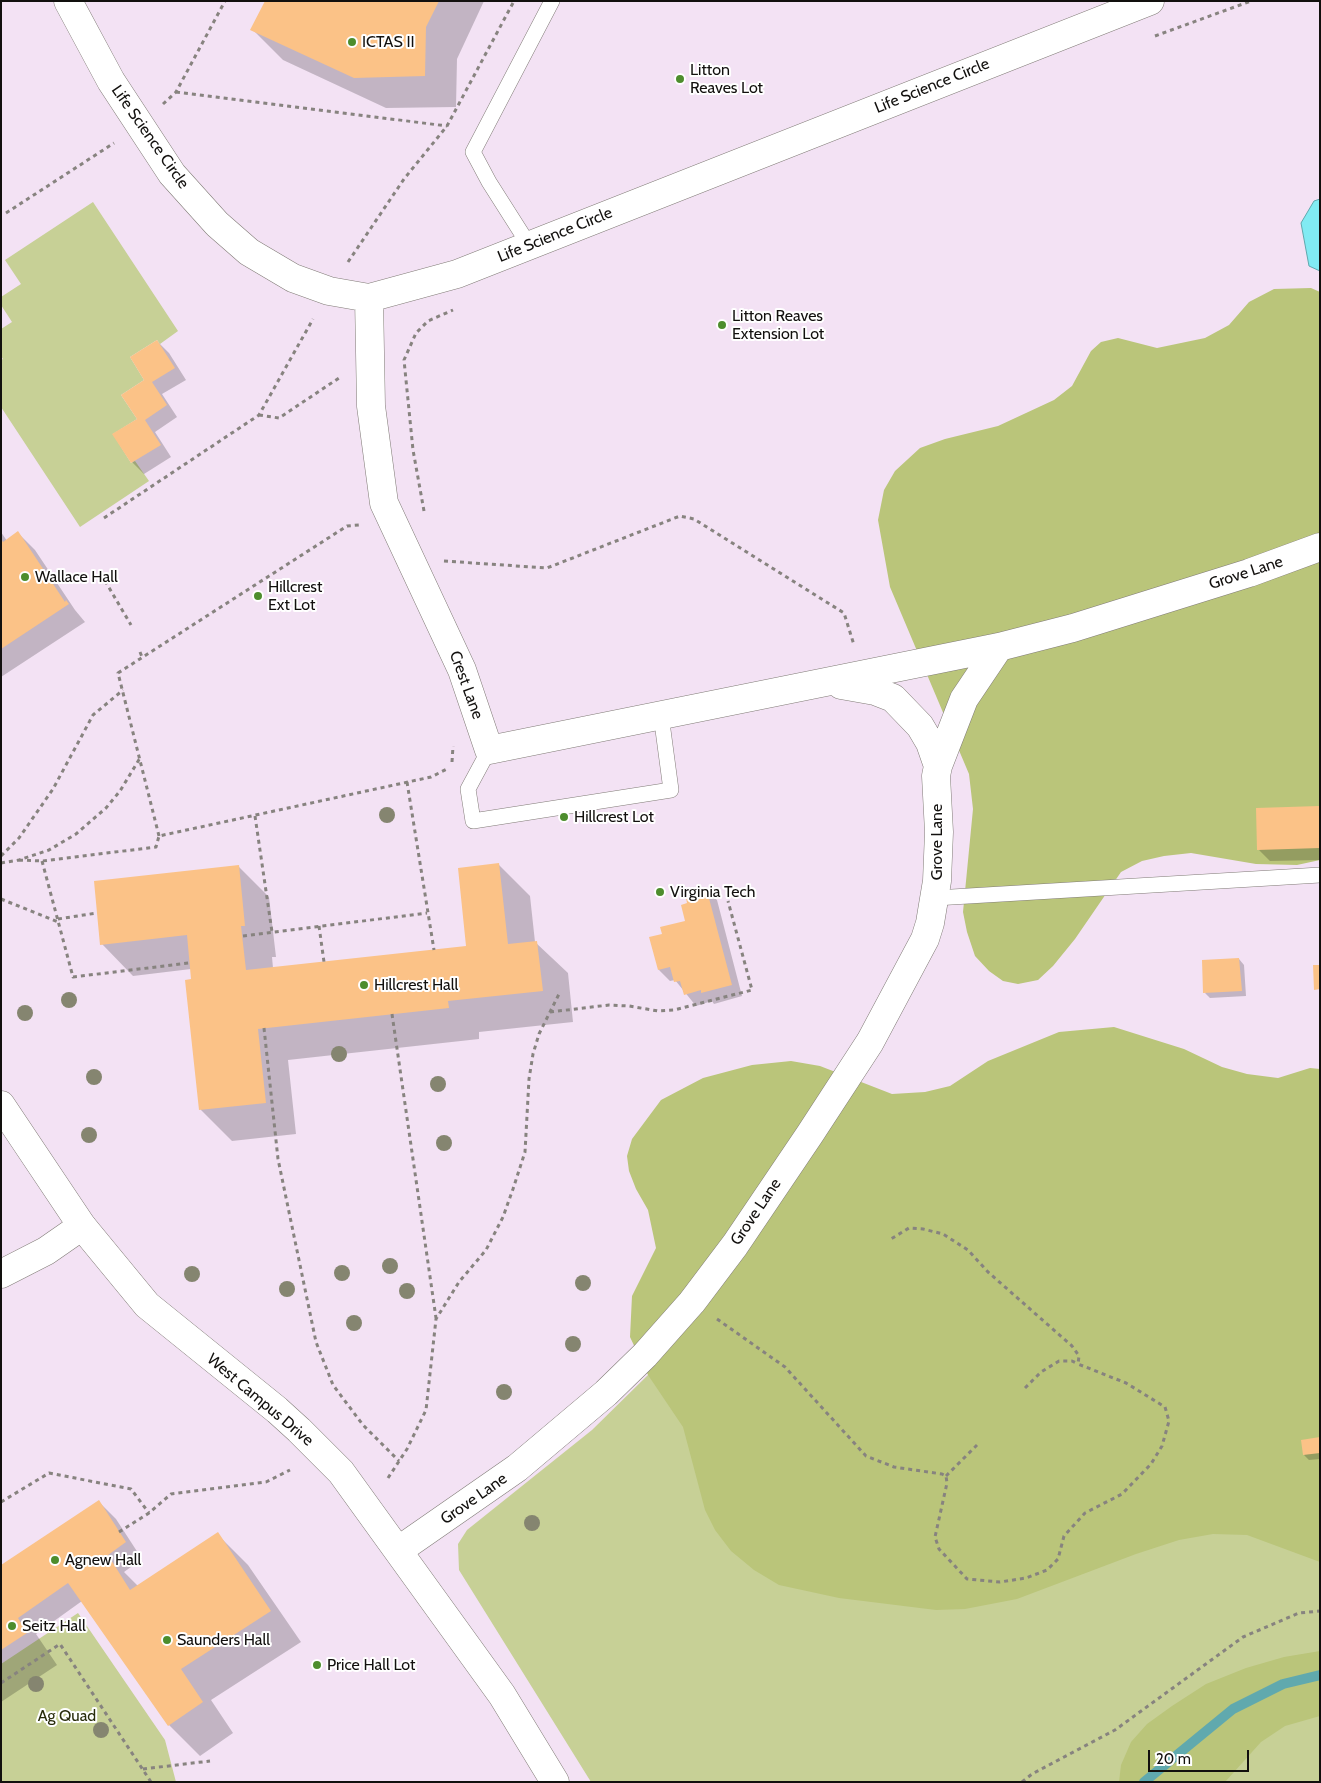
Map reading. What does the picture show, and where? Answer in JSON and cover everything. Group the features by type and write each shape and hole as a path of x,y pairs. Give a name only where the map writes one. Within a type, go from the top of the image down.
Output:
{"street":[{"name":"Life Science Circle","path":"68,1 112,81 172,174 217,224 249,252 293,278 329,291 368,298 457,274 1150,1"},
{"name":"Crest Lane","path":"368,298 371,406 384,503 462,670 489,750"},
{"name":"Grove Lane","path":"820,683 998,647 1073,628 1249,573 1320,547"},
{"name":"Grove Lane","path":"399,1550 517,1468 606,1393 645,1354 692,1302 735,1245 870,1042 925,939 935,898 939,832 936,776 938,766 964,699 998,647"},
{"path":"489,750 820,683"},
{"name":"Grove Lane","path":"820,683 858,686 893,698 920,726 930,742 938,766"},
{"name":"West Campus Drive","path":"1,1106 82,1226 147,1305 299,1430 341,1472 502,1695 555,1782"},
{"path":"1,1274 46,1251 82,1226"}],"lane":[{"path":"529,245 489,182 473,152 552,1"},
{"path":"489,750 468,789 473,821 670,790 661,715"},
{"path":"935,898 1320,875"}],"path":[{"path":"140,125 176,92 225,1"},
{"path":"1148,38 1251,1"},
{"path":"176,92 447,126"},
{"path":"6,213 116,142 121,150"},
{"path":"425,515 413,450 404,360 416,333 428,321 460,307"},
{"path":"308,313 321,320"},
{"path":"259,415 279,418 334,383 344,372"},
{"path":"445,568 442,560 546,568 680,516 694,519 844,612 863,674"},
{"path":"1,862 19,860 42,861 156,847 159,836 118,673 199,623 347,526 362,526"},
{"path":"101,574 131,625"},
{"path":"140,652 142,657"},
{"path":"1,856 20,838 53,790 93,715 123,690"},
{"path":"159,836 431,777 448,769 452,764 454,744"},
{"path":"19,860 49,850 76,834 115,797 140,757"},
{"path":"407,782 434,950"},
{"path":"255,816 272,932"},
{"path":"42,861 73,977 189,963"},
{"path":"1,899 58,920 97,913"},
{"path":"549,1012 609,1005 658,1011 674,1010 752,990 728,901"},
{"path":"242,936 428,913"},
{"path":"319,926 324,962"},
{"path":"436,1319 459,1282 486,1250 503,1217 525,1152 529,1079 533,1054 539,1034 560,992"},
{"path":"388,1478 426,1410 436,1319 434,1291 392,1014"},
{"path":"264,1028 278,1158 316,1342 333,1385 363,1425 399,1461"},
{"path":"891,1239 909,1228 923,1229 944,1234 968,1250 1009,1291 1072,1346 1079,1356 1078,1364"},
{"path":"692,1302 785,1367 803,1384 818,1406 866,1456 894,1467 946,1476"},
{"path":"946,1476 947,1483 935,1537 939,1549 950,1563 967,1579 986,1582 1026,1578 1047,1570 1058,1559 1064,1536 1085,1513 1122,1494 1151,1464 1162,1446 1169,1421 1165,1407 1126,1383 1072,1361 1059,1361 1041,1372 1025,1388"},
{"path":"946,1476 977,1445"},
{"path":"120,1532 149,1513 171,1494 266,1482 290,1470"},
{"path":"1,1502 49,1473 131,1489 149,1513"},
{"path":"1022,1782 1032,1774 1115,1730 1243,1637 1300,1613 1320,1611"},
{"path":"1,1683 60,1644 151,1782"},
{"path":"143,1769 210,1761"}],"shaded area":[{"name":"Virginia Tech","path":"1,1 1320,1 1320,1782 1,1782"}],"green space":[{"path":"93,202 178,331 160,344 157,340 130,357 144,380 121,395 137,419 113,434 131,463 135,461 149,481 80,527 1,407 1,360 3,359 1,356 1,329 12,322 1,305 1,297 21,284 5,260"},
{"path":"1311,288 1320,292 1320,860 1297,865 1256,864 1191,853 1142,861 1121,872 1075,939 1053,966 1038,980 1018,984 1003,981 989,971 975,956 967,932 963,912 973,809 969,774 890,587 878,520 884,490 895,471 920,448 945,439 998,426 1054,400 1072,386 1091,351 1101,342 1118,338 1157,348 1205,338 1229,325 1249,302 1274,289"},
{"path":"1114,1027 1184,1049 1222,1067 1247,1074 1278,1078 1310,1068 1320,1069 1320,1562 1247,1535 1213,1534 1179,1540 1136,1554 1017,1599 965,1609 936,1610 839,1598 779,1585 754,1570 731,1551 715,1530 705,1510 683,1427 648,1375 630,1337 632,1296 656,1248 648,1210 636,1189 629,1171 627,1156 632,1139 661,1100 703,1078 752,1065 791,1061 820,1066 892,1094 925,1092 950,1086 988,1061 1059,1032"},
{"path":"1320,1205 1320,1782 591,1782 459,1570 458,1544 467,1530 592,1430 648,1375 732,1276"},
{"name":"Ag Quad","path":"78,1613 165,1740 176,1782 1,1782 1,1664"},
{"path":"1320,1651 1320,1716 1285,1726 1261,1742 1225,1782 1119,1782 1121,1765 1131,1742 1147,1724 1172,1706 1206,1684 1246,1668 1284,1657"}],"water":[{"path":"1320,199 1320,271 1309,266 1301,223 1314,201"}],"building":[{"name":"ICTAS II","path":"265,1 439,1 426,27 425,76 354,78 250,30"},
{"path":"157,340 175,368 152,382 167,405 145,420 161,445 131,463 112,434 137,419 121,395 144,380 130,357"},
{"name":"Wallace Hall","path":"18,531 65,602 66,600 69,604 1,649 1,539 3,542"},
{"path":"1319,806 1320,848 1257,850 1256,808"},
{"name":"Hillcrest Hall","path":"499,863 508,944 537,941 543,991 448,1001 449,1008 258,1029 266,1103 199,1110 185,980 191,979 187,935 100,945 94,881 239,865 245,926 241,926 246,970 466,946 458,868"},
{"path":"706,887 732,985 701,993 701,990 684,995 680,981 674,982 670,967 658,970 649,937 662,934 660,927 685,921 681,905 687,903 685,893"},
{"path":"1239,958 1242,991 1203,993 1202,960"},
{"path":"1313,965 1320,965 1320,989 1314,990"},
{"path":"1320,1437 1320,1453 1303,1455 1301,1440"},
{"name":"Saunders Hall","path":"99,1500 126,1542 108,1555 130,1590 218,1532 271,1611 181,1669 203,1702 168,1726 68,1583 18,1618 27,1633 1,1650 1,1565"}],"waterway":[{"path":"1144,1782 1233,1709 1283,1684 1320,1675"}],"place":[{"name":"ICTAS II","path":"352,42"},
{"name":"Litton Reaves Lot","path":"680,79"},
{"name":"Litton Reaves Extension Lot","path":"722,325"},
{"name":"Wallace Hall","path":"25,577"},
{"name":"Hillcrest Ext Lot","path":"258,596"},
{"name":"Hillcrest Lot","path":"564,817"},
{"name":"Virginia Tech","path":"660,892"},
{"name":"Hillcrest Hall","path":"364,985"},
{"name":"Agnew Hall","path":"55,1560"},
{"name":"Seitz Hall","path":"12,1626"},
{"name":"Saunders Hall","path":"167,1640"},
{"name":"Price Hall Lot","path":"317,1665"}]}
